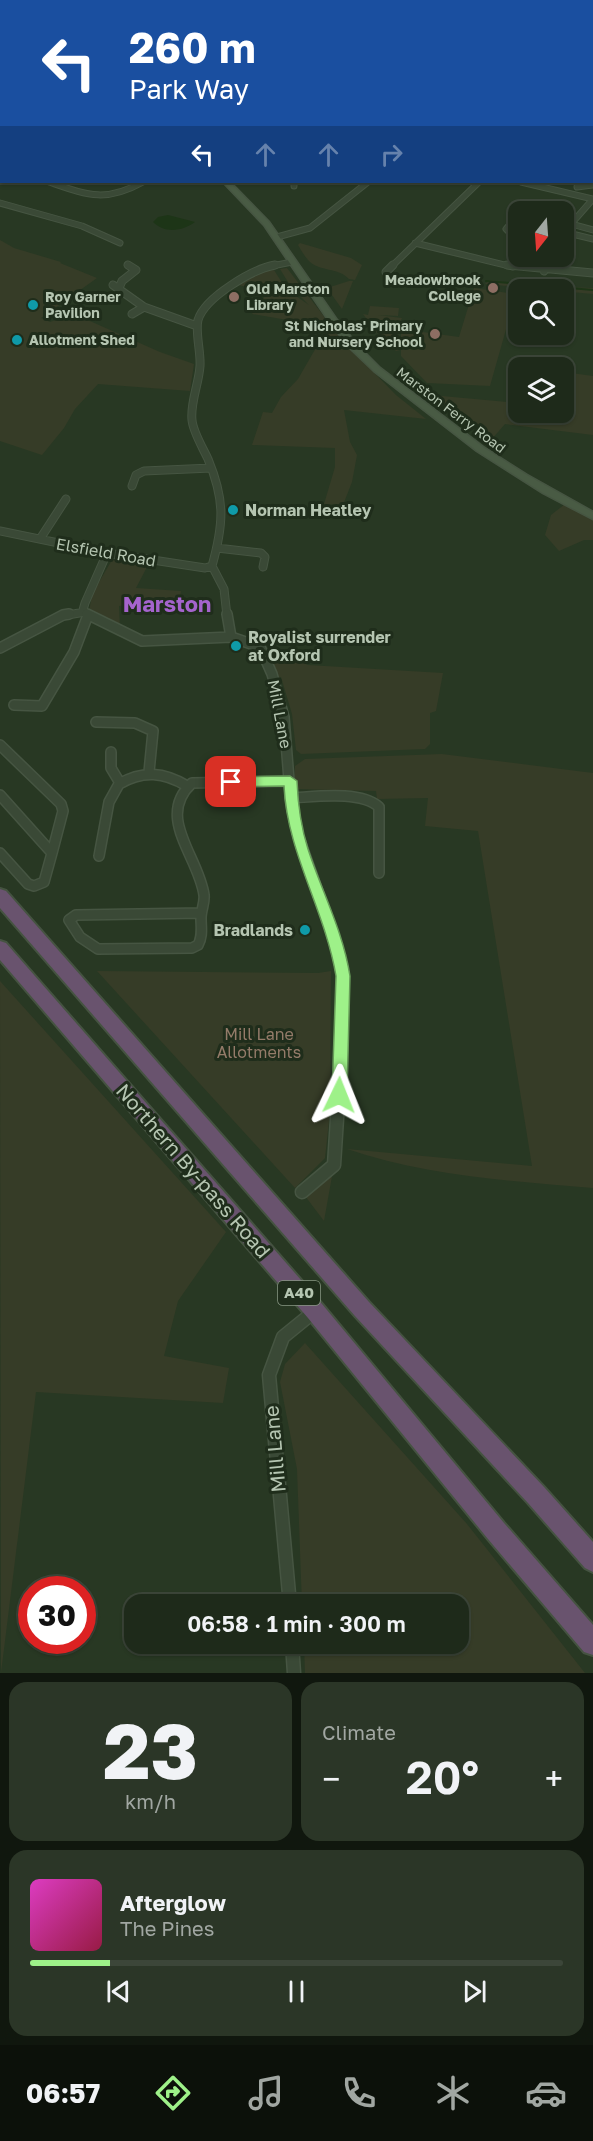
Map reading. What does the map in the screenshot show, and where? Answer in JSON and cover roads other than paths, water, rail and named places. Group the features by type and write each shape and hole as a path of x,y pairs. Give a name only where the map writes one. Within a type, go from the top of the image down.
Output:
{"highway":[{"name":"Northern By-pass Road","path":"0,896 362,1309 536,1495 593,1560"},
{"name":"Northern By-pass Road","path":"0,948 315,1311 496,1531 593,1643"}],"main road":[{"name":"Marston Ferry Road","path":"227,183 254,209 277,237 292,262 354,347 381,374 488,456 593,516"}],"street":[{"path":"52,183 91,195 108,197 122,194 141,183"},
{"path":"277,237 300,232 318,222 367,183"},
{"path":"300,232 306,234 314,232 374,183"},
{"path":"386,272 478,183"},
{"path":"525,183 593,199 574,221"},
{"path":"546,188 551,183"},
{"path":"577,187 593,185"},
{"path":"0,203 82,226 120,243"},
{"path":"574,225 593,230"},
{"path":"574,234 593,239"},
{"path":"415,243 492,263 544,271 593,273"},
{"path":"231,637 226,630 226,595 221,580 212,566 217,548 222,501 192,421 200,364 197,326 205,308 235,282 260,268 292,262"},
{"path":"128,265 136,270 116,286 144,307 197,326"},
{"path":"544,271 545,267"},
{"path":"132,314 144,307"},
{"path":"132,486 136,475 144,471 211,468"},
{"path":"40,539 66,499"},
{"name":"Elsfield Road","path":"0,531 107,553 205,568 212,566"},
{"path":"217,548 261,553 265,556 263,567"},
{"path":"14,705 42,706 74,652 86,613 84,607 91,584 107,553"},
{"path":"0,648 63,615 86,613 142,641 231,637"},
{"name":"Mill Lane","path":"231,637 260,647 275,678 285,725 290,798 301,850 323,906 340,957 343,976 339,1109 334,1165 302,1192"},
{"path":"96,722 143,723 150,727 153,731 149,772"},
{"path":"0,745 61,804 63,811 44,882 34,886 28,884 0,853"},
{"path":"111,752 111,768 120,783"},
{"path":"99,856 103,825 108,814 111,796 120,783 149,772 169,776 187,786"},
{"path":"201,912 76,915 69,920 71,928 89,946 98,949 192,948 198,945 201,941 201,912 205,902 203,890 177,818 180,797 187,786 192,783 290,781"},
{"path":"0,795 52,853"},
{"path":"290,798 356,797 368,798 376,803 379,807 379,873"},
{"name":"Mill Lane","path":"289,1594 269,1375 283,1336 315,1311"},
{"path":"293,1654 294,1673"}],"waterway":[{"path":"486,281 593,290"}],"place":[{"name":"Meadowbrook College","path":"493,288"},
{"name":"Old Marston Library","path":"234,297"},
{"name":"Roy Garner Pavilion","path":"33,305"},
{"name":"St Nicholas' Primary and Nursery School","path":"435,334"},
{"name":"Allotment Shed","path":"17,340"},
{"name":"Norman Heatley","path":"233,510"},
{"name":"Royalist surrender at Oxford","path":"236,646"},
{"name":"Bradlands","path":"305,930"}],"district":[{"name":"Marston","path":"167,604"}],"park label":[{"name":"Mill Lane Allotments","path":"259,1043"}]}
